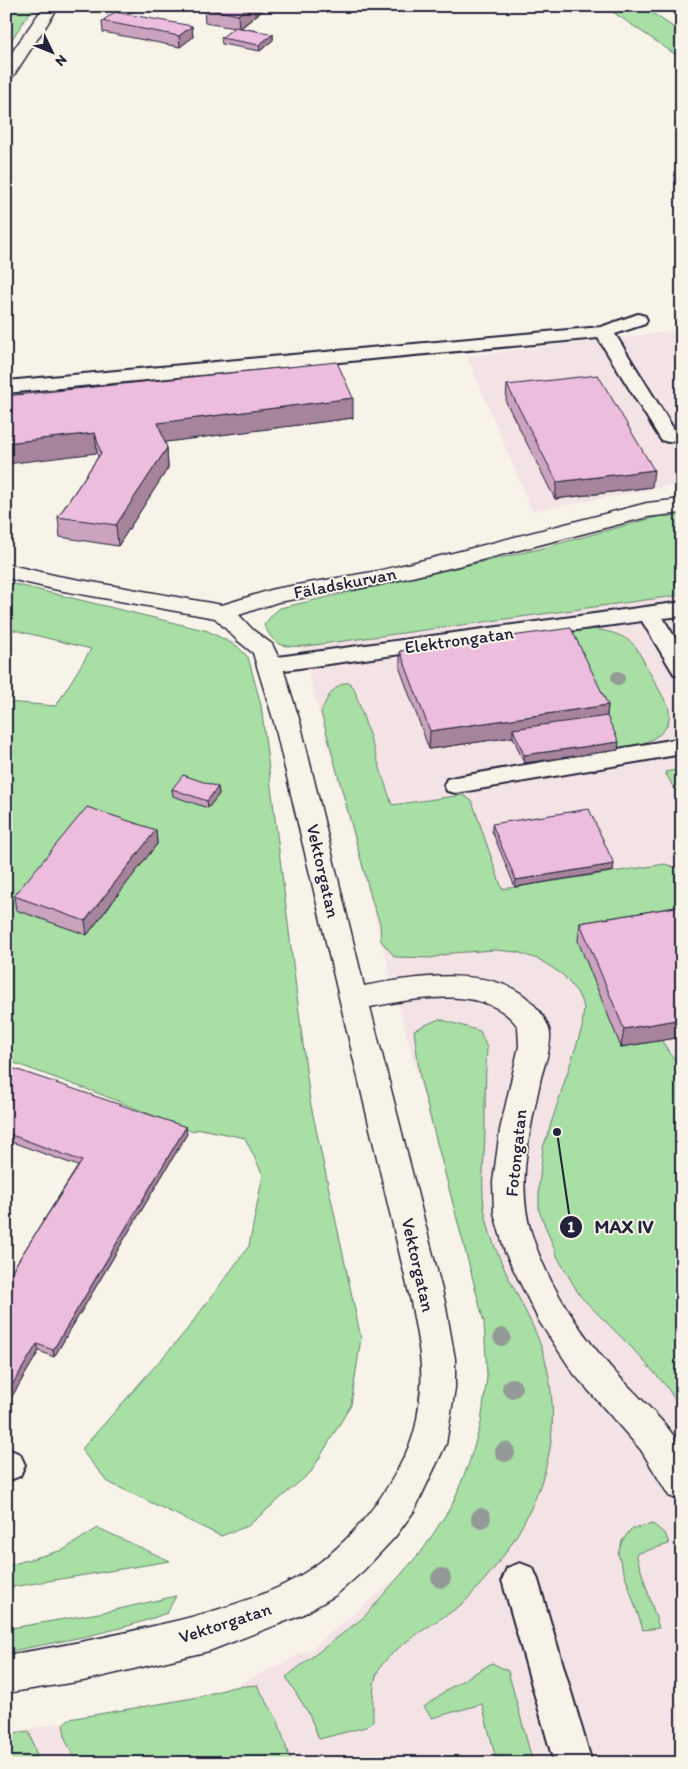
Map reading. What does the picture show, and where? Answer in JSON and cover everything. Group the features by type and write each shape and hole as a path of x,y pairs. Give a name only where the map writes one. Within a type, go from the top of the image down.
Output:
{"street":[{"path":"6,75 52,6"},
{"name":"Fäladskurvan","path":"6,570 66,584 224,612 274,596 378,578 600,521 647,510 682,506"},
{"name":"Vektorgatan","path":"6,1674 84,1662 208,1632 289,1602 323,1582 350,1559 382,1525 401,1499 428,1444 434,1417 438,1388 438,1359 428,1302 287,722 270,665 263,649 245,635 224,612"},
{"name":"Fotongatan","path":"353,999 384,993 471,987 490,991 506,998 522,1009 535,1032 535,1040 524,1084 510,1176 510,1211 518,1241 544,1298 586,1363 654,1439 682,1484"}],"lane":[{"path":"6,386 604,332 638,320"},
{"path":"604,332 668,436"},
{"name":"Elektrongatan","path":"270,665 682,609"},
{"path":"649,614 682,669"},
{"path":"456,785 682,746"},
{"path":"520,1580 573,1763"}],"shaded area":[{"path":"682,330 682,484 532,511 467,356"},
{"path":"682,586 682,1763 6,1763 6,1733 114,1714 234,1687 311,1649 410,1567 461,1506 491,1398 485,1323 301,646"}],"green space":[{"path":"6,6 34,6 6,48"},
{"path":"604,6 642,6 682,33 682,59"},
{"path":"660,516 682,516 682,595 307,646 286,646 276,642 264,625 280,608 539,549"},
{"path":"6,582 208,631 237,646 248,657 261,705 310,1101 361,1338 351,1405 311,1472 248,1526 221,1536 108,1482 81,1450 186,1331 249,1246 263,1175 245,1138 201,1129 191,1131 100,1094 6,1060 6,702 56,706 91,649 6,628"},
{"path":"586,629 620,635 636,647 668,706 669,716 667,725 655,737 646,742 618,750 558,632"},
{"path":"349,682 354,688 392,805 463,795 472,801 502,889 665,864 677,868 682,873 682,924 661,1040 682,1070 682,1412 667,1387 633,1349 580,1296 558,1258 539,1211 539,1185 543,1148 582,1028 584,1007 577,992 563,975 540,960 517,952 494,950 452,953 431,958 395,957 381,941 380,923 373,904 321,712 328,697 335,689"},
{"path":"682,769 682,803 665,772"},
{"path":"439,1019 480,1031 487,1048 483,1177 484,1208 495,1247 534,1329 545,1357 552,1403 550,1448 540,1486 532,1505 524,1523 503,1557 462,1604 414,1636 381,1666 376,1676 374,1687 373,1721 366,1727 319,1739 309,1714 286,1677 364,1617 424,1548 452,1505 469,1463 481,1423 487,1377 484,1322 420,1078 414,1030"},
{"path":"653,1524 666,1535 669,1544 636,1554 659,1628 643,1630 618,1554 622,1541 631,1529"},
{"path":"98,1528 170,1561 6,1588 6,1566 63,1550"},
{"path":"176,1596 167,1613 147,1620 88,1636 6,1652 6,1629 110,1611"},
{"path":"492,1663 508,1671 533,1763 497,1763 482,1704 432,1718 424,1707 448,1689"},
{"path":"257,1685 278,1721 291,1763 77,1763 66,1741 63,1724 69,1719 194,1698 234,1687"},
{"path":"29,1731 39,1763 6,1763 6,1734"}],"building":[{"path":"207,6 249,6 238,15 204,8"},
{"path":"115,12 192,26 179,36 102,21"},
{"path":"235,27 273,34 259,45 221,38"},
{"path":"337,362 353,398 158,423 167,448 116,525 58,517 101,453 95,433 6,443 6,396"},
{"path":"598,375 654,470 557,482 507,385"},
{"path":"571,628 608,705 430,731 400,651"},
{"path":"607,716 619,742 524,755 513,729"},
{"path":"183,775 218,787 207,801 172,789"},
{"path":"87,807 156,830 85,921 14,896"},
{"path":"589,809 614,864 516,880 492,824"},
{"path":"682,906 682,1019 624,1029 580,923"},
{"path":"6,1066 186,1127 53,1350 37,1344 6,1395 6,1280 82,1161 6,1133"}],"place":[{"name":"MAX IV","path":"557,1132"}]}
